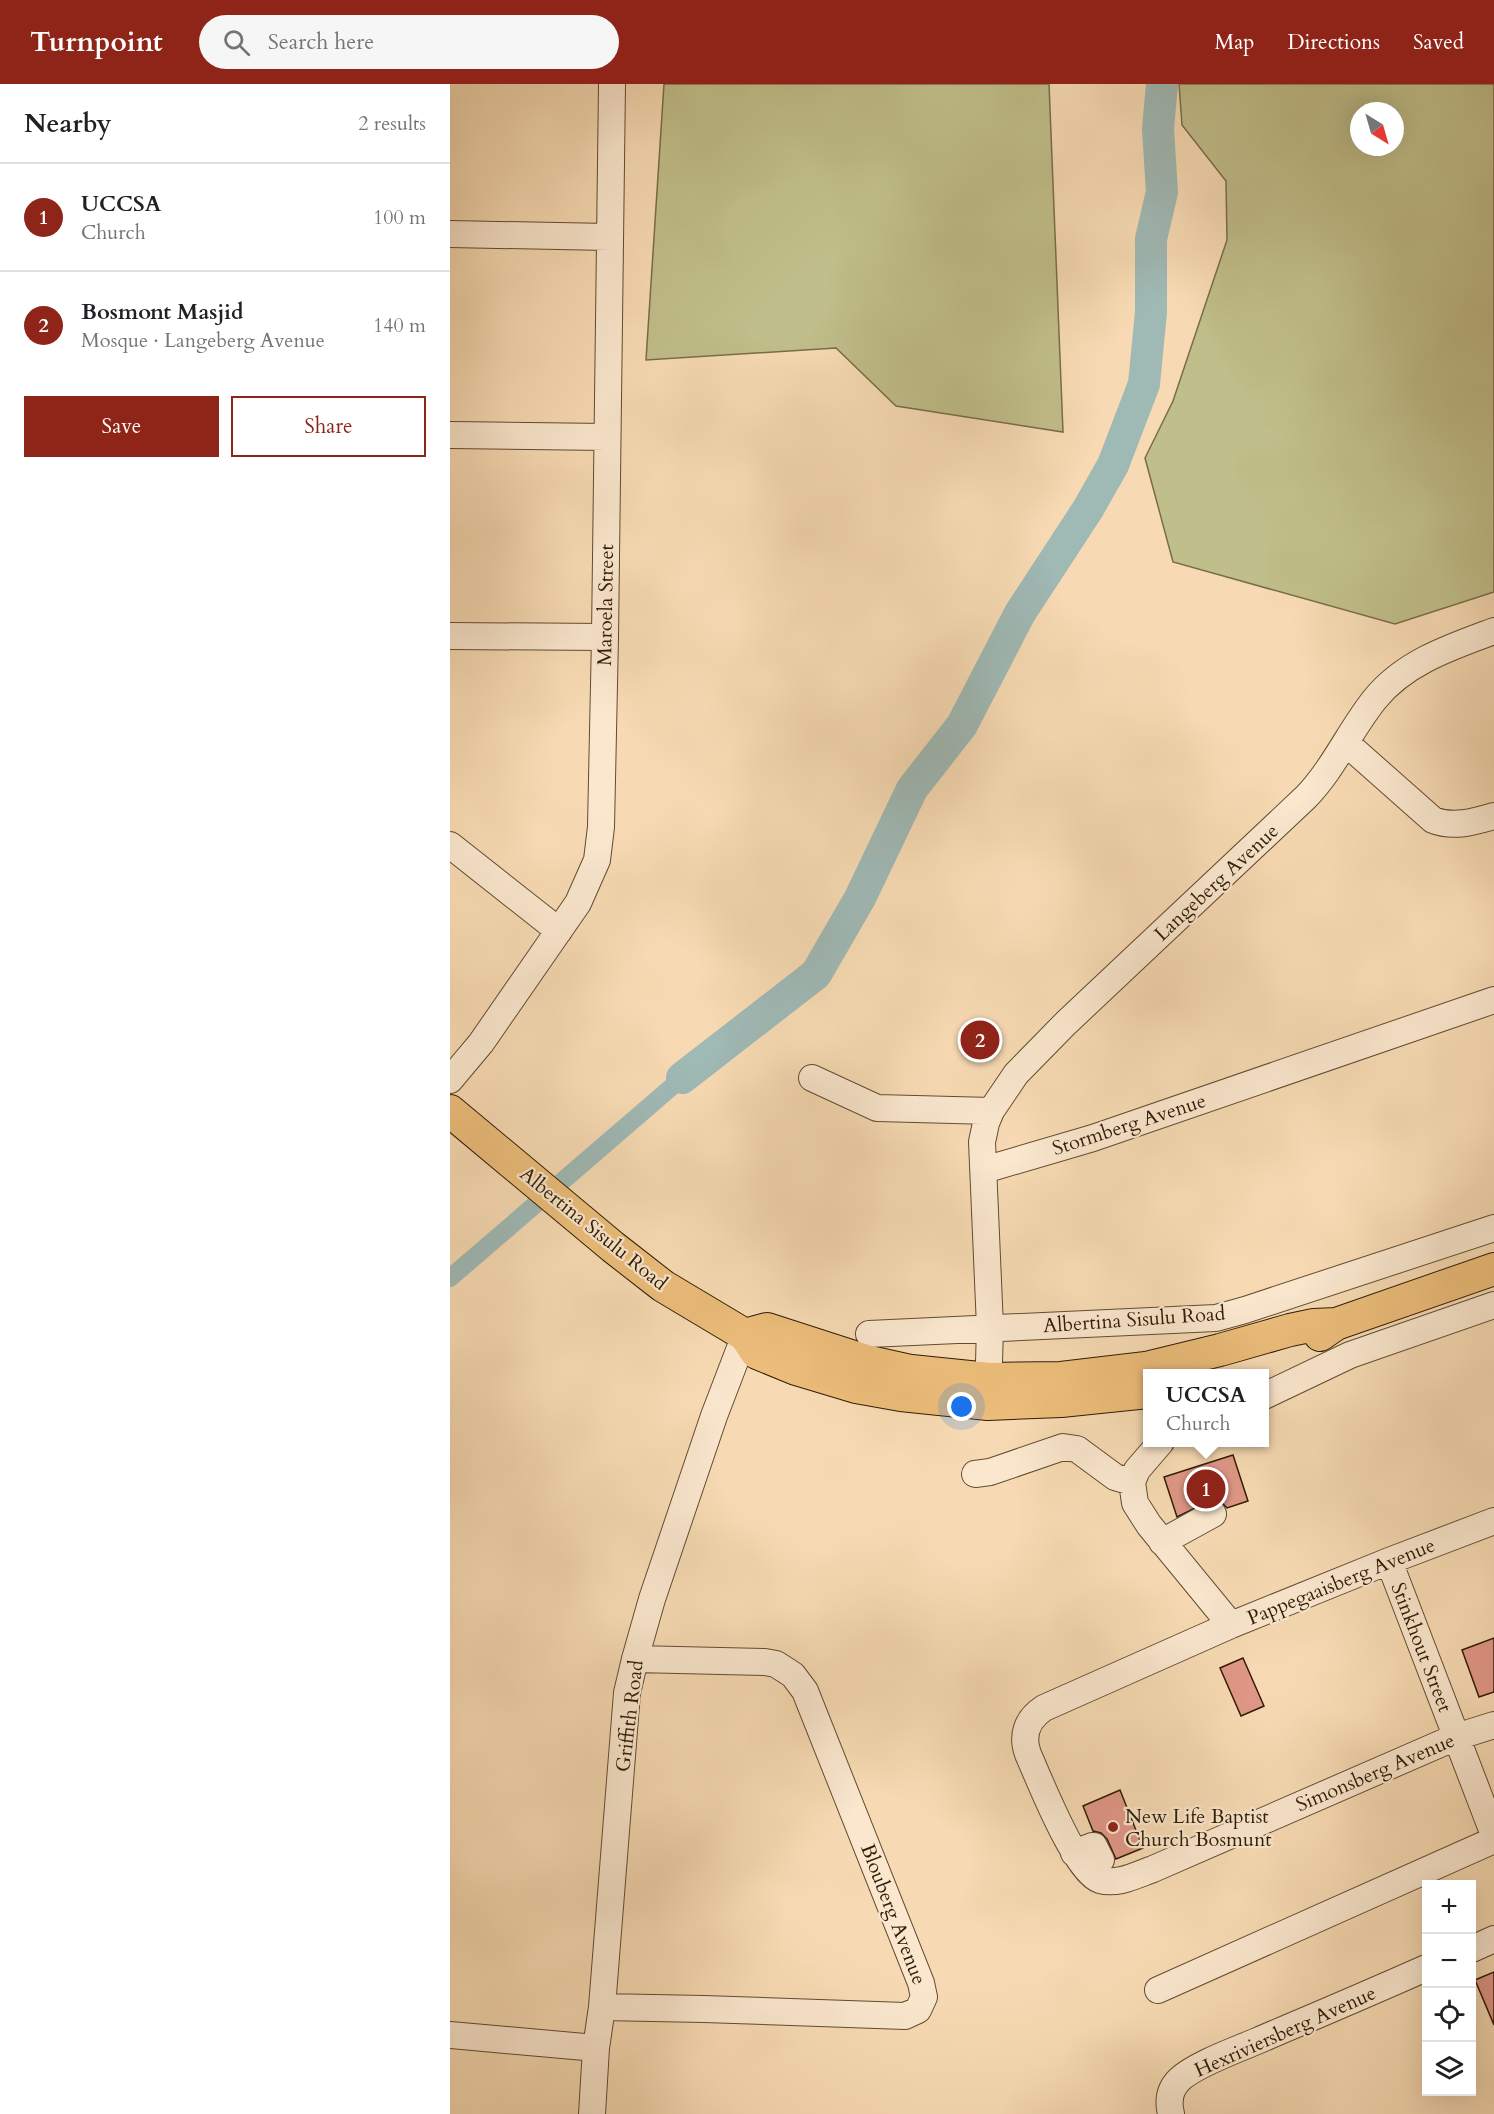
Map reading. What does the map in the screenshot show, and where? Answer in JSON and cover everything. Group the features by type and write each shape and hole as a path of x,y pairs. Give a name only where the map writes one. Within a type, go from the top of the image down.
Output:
{"main road":[{"name":"Albertina Sisulu Road","path":"450,1111 663,1286 745,1335 767,1329 866,1360 988,1391 1061,1378 1143,1378"},
{"name":"Albertina Sisulu Road","path":"1228,1369 1297,1348 1336,1324 1494,1269"},
{"name":"Albertina Sisulu Road","path":"1170,1369 1220,1350 1290,1330 1314,1325 1336,1324"}],"street":[{"name":"Maroela Street","path":"450,1080 481,1044 578,903 597,860 601,827 605,637 612,84"},
{"path":"450,234 609,237"},
{"path":"450,435 606,437"},
{"name":"Langeberg Avenue","path":"984,1170 982,1142 990,1111 1016,1074 1066,1023 1321,782 1375,700 1389,684 1440,651 1494,632"},
{"path":"450,636 605,637"},
{"path":"1346,743 1433,820 1442,824 1457,824 1494,816"},
{"path":"450,844 559,931"},
{"name":"Stormberg Avenue","path":"984,1170 1093,1138 1494,1000"},
{"path":"812,1078 877,1108 990,1111"},
{"path":"984,1170 990,1327 988,1391"},
{"name":"Albertina Sisulu Road","path":"869,1334 1215,1318 1494,1228"},
{"path":"1269,1394 1350,1355 1494,1305"},
{"name":"Griffith Road","path":"592,2114 624,1719 635,1659 652,1599 707,1436 745,1335"},
{"path":"975,1474 990,1472 1063,1447 1077,1449 1115,1477 1132,1482 1137,1470 1157,1447"},
{"name":"Pappegaaisberg Avenue","path":"1132,1482 1137,1510 1231,1625 1494,1521"},
{"path":"1161,1542 1214,1514"},
{"name":"Stinkhout Street","path":"1389,1561 1494,1837"},
{"name":"Simonsberg Avenue","path":"1231,1625 1044,1708 1029,1722 1024,1733 1025,1747 1074,1853 1087,1872 1096,1879 1125,1880 1456,1737 1494,1725"},
{"name":"Blouberg Avenue","path":"602,2007 704,2008 905,2016 918,2010 924,1997 917,1972 824,1736 805,1691 793,1675 776,1664 765,1662 635,1659"},
{"path":"1158,1990 1494,1837"},
{"path":"1074,1853 1092,1845 1101,1860"},
{"path":"1476,1947 1494,1939"},
{"name":"Hexriviersberg Avenue","path":"1172,2114 1168,2104 1173,2088 1179,2080 1192,2071 1422,1970"},
{"path":"450,2035 596,2048"}],"shaded area":[{"path":"664,84 1049,84 1063,432 896,406 836,348 646,360"},
{"path":"1179,84 1494,84 1494,592 1395,624 1173,562 1145,458 1173,401 1227,240 1226,181 1182,125"}],"building":[{"path":"1233,1455 1248,1501 1227,1508 1221,1502 1213,1499 1177,1517 1164,1477"},
{"path":"1494,1638 1494,1692 1479,1697 1462,1650"},
{"path":"1243,1658 1264,1706 1241,1716 1220,1668"},
{"name":"New Life Baptist Church Bosmunt","path":"1120,1790 1143,1848 1116,1859 1107,1839 1101,1833 1093,1831 1083,1806"},
{"path":"1494,1972 1494,2025 1476,1982 1476,1980"}],"waterway":[{"path":"682,1078 816,974 860,898 912,789 962,725 1020,613 1088,509 1113,465 1144,384 1151,312 1151,239 1162,192 1158,129 1162,84"},
{"path":"450,1278 682,1078"}],"place":[{"name":"Bosmont Masjid","path":"980,1040"},
{"name":"UCCSA","path":"1206,1489"},
{"name":"New Life Baptist Church Bosmunt","path":"1113,1827"}]}
